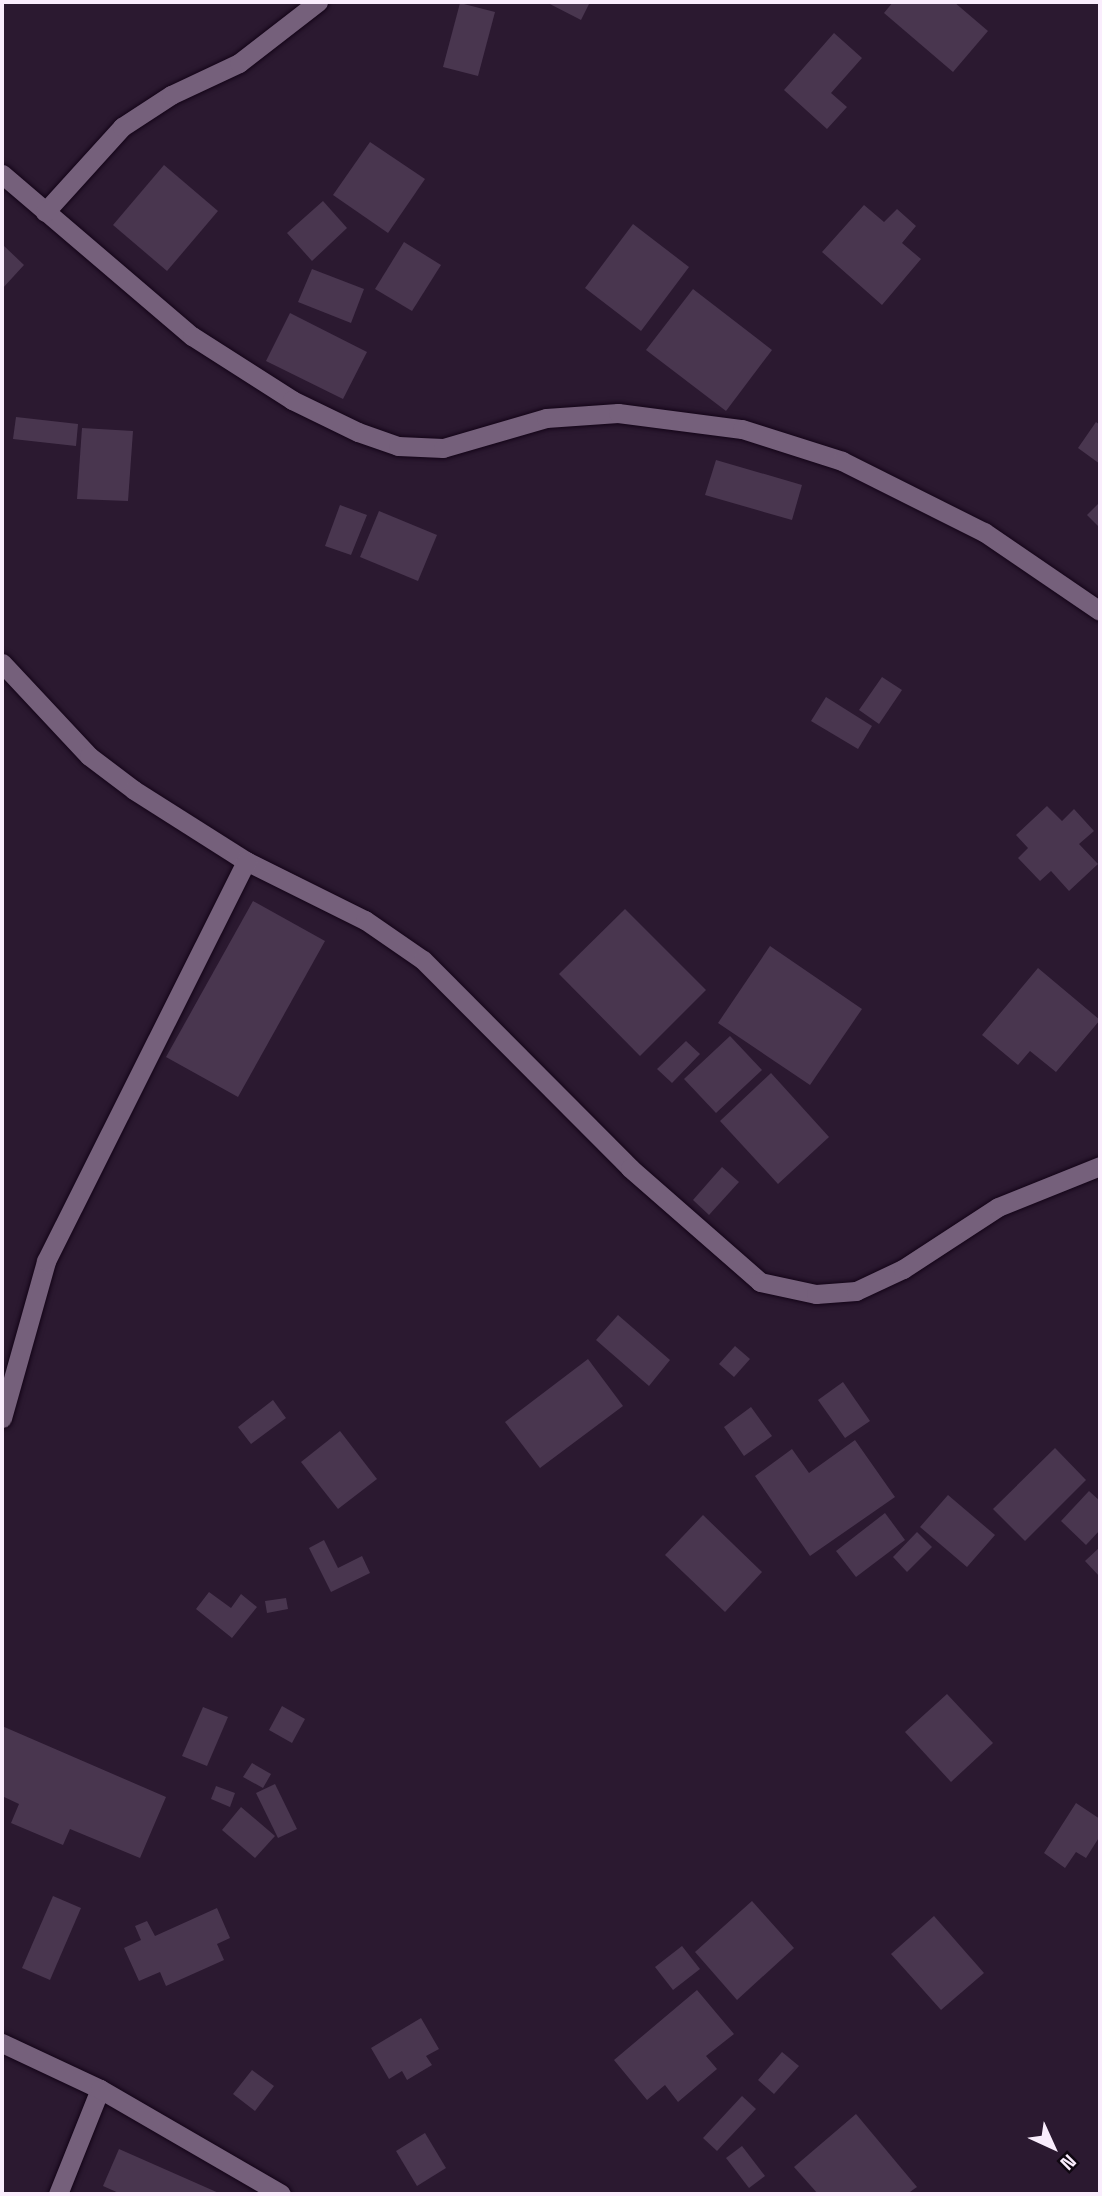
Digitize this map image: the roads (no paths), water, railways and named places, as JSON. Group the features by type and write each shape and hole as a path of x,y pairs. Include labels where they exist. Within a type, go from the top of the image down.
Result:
{"street":[{"path":"45,212 122,127 171,95 239,63 318,2"},
{"path":"2,174 192,336 292,400 358,432 398,446 443,448 545,418 618,413 742,429 842,461 984,531 1100,611"},
{"path":"2,663 89,756 246,862 365,920 423,960 630,1168 760,1282 816,1294 856,1291 903,1269 999,1208 1100,1166"},
{"path":"2,1418 46,1261 246,862"},
{"path":"2,2043 100,2089 281,2194"},
{"path":"58,2194 100,2089"}]}
